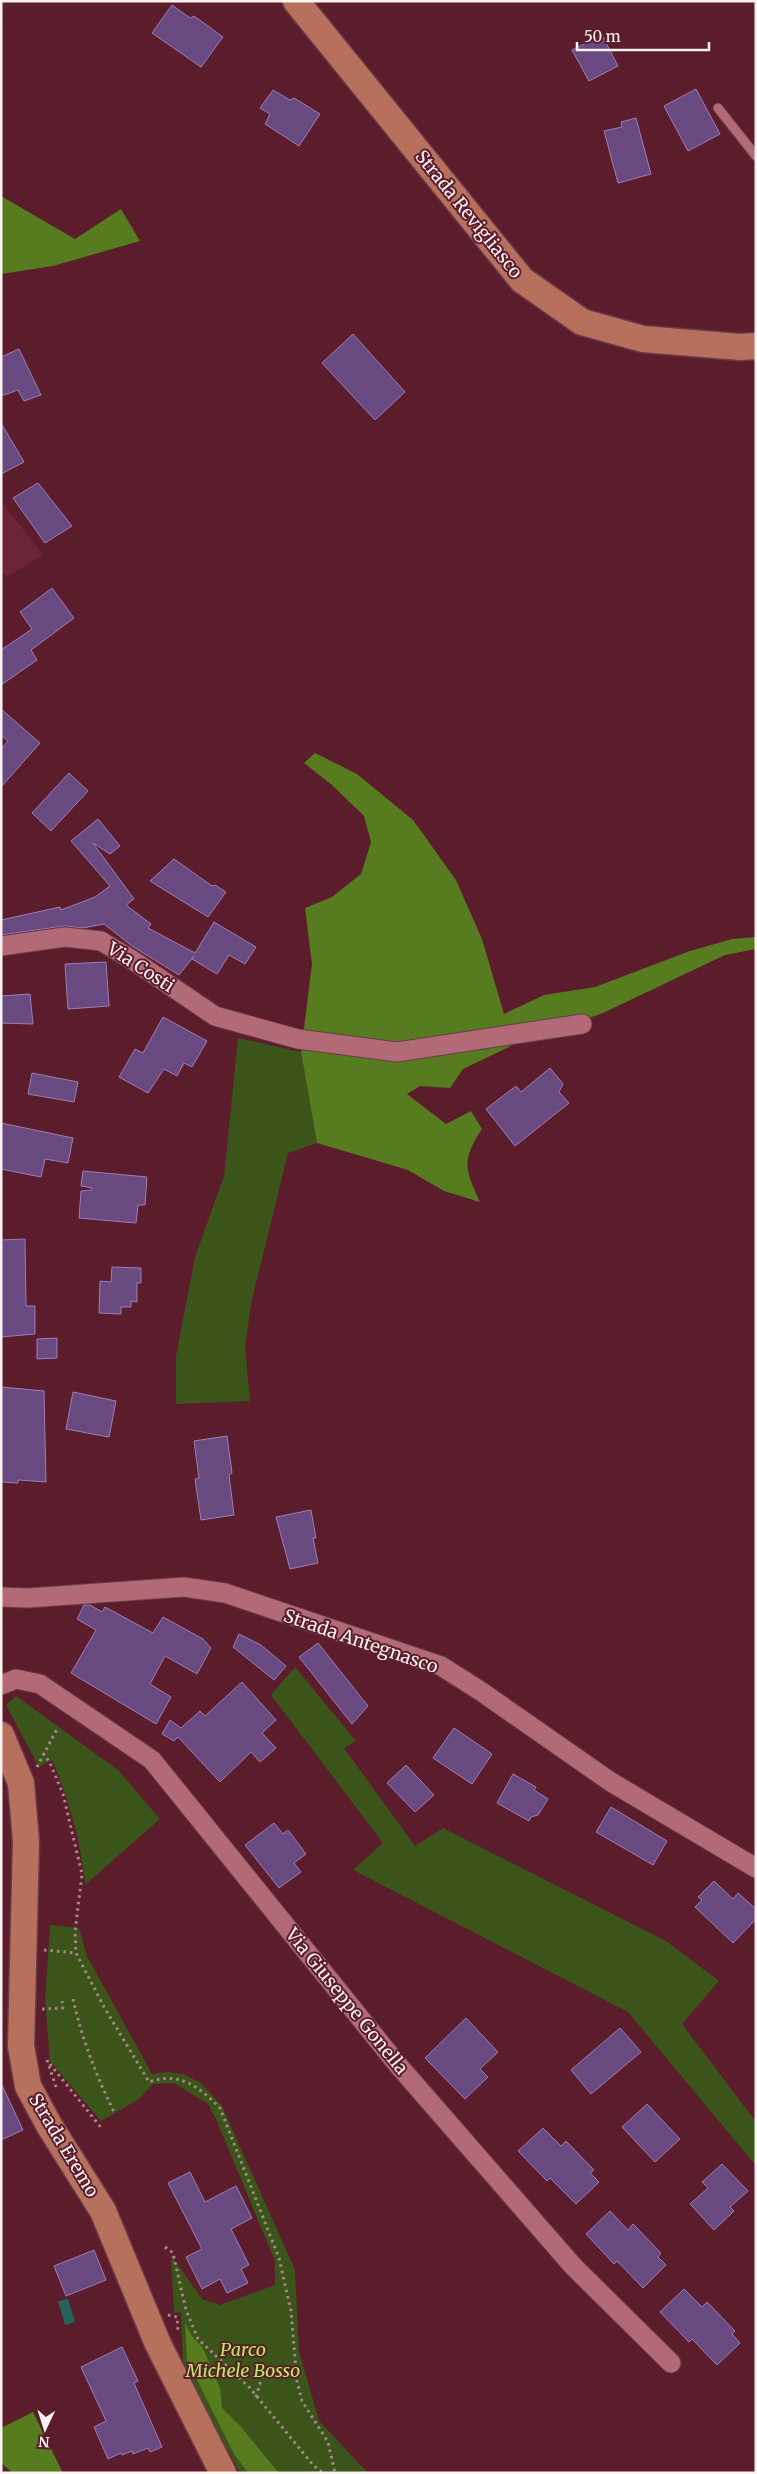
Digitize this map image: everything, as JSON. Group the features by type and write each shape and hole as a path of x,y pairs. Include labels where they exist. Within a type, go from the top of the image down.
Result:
{"main road":[{"name":"Strada Revigliasco","path":"296,1 522,280 582,322 643,340 740,347 756,346"},
{"name":"Strada Eremo","path":"1,1735 21,1783 26,1841 21,2046 28,2086 49,2125 103,2211 158,2344 223,2473"}],"street":[{"name":"Via Costi","path":"1,946 65,937 101,941 215,1016 298,1039 397,1052 582,1024"},
{"name":"Strada Antegnasco","path":"1,1597 28,1598 184,1587 225,1593 441,1666 479,1690 611,1782 756,1868"},
{"name":"Via Giuseppe Gonella","path":"1,1685 16,1678 40,1684 152,1760 398,2065 573,2266 671,2363"}],"lane":[{"path":"718,108 756,156"}],"path":[{"path":"36,1771 43,1753 58,1727"},
{"path":"43,1753 63,1794 82,1874 75,1932 76,1953 104,2007 149,2082 160,2078 183,2079 209,2097 220,2108 279,2258 291,2311 297,2381 302,2401 328,2442 335,2473"},
{"path":"44,1960 45,1941"},
{"path":"44,1950 76,1953"},
{"path":"42,1999 42,2017"},
{"path":"73,1999 82,2036 96,2074 114,2112"},
{"path":"41,2009 63,2008 62,2001"},
{"path":"46,2056 59,2095"},
{"path":"48,2062 103,2130"},
{"path":"165,2247 173,2253 186,2310 198,2339 250,2388 256,2398 313,2466 323,2473"},
{"path":"164,2313 170,2316"},
{"path":"256,2398 262,2377 268,2368"}],"shaded area":[{"path":"1,501 43,555 8,576 1,573"}],"green space":[{"path":"1,196 75,239 121,209 140,241 53,266 1,274"},
{"path":"315,753 357,774 413,820 456,880 482,939 504,1014 544,995 595,987 690,951 732,939 756,937 756,949 725,955 603,1013 515,1044 463,1069 450,1088 420,1086 407,1094 446,1124 471,1111 482,1129 468,1157 471,1181 480,1202 444,1191 408,1170 317,1143 301,1052 312,964 305,908 332,897 361,874 371,842 364,816 332,785 304,763"},
{"path":"238,1038 301,1052 317,1143 288,1153 251,1304 245,1346 250,1401 176,1404 176,1356 195,1257 224,1176"},
{"path":"295,1667 356,1741 344,1748 415,1846 443,1828 666,1941 719,1981 682,2024 756,2122 756,2166 628,2012 353,1870 383,1843 271,1695"},
{"path":"16,1696 118,1770 160,1819 85,1885 77,1837 64,1790 52,1760 39,1767 6,1705"},
{"name":"Parco Michele Bosso","path":"50,1925 79,1928 87,1956 152,2074 168,2072 183,2074 201,2083 222,2106 295,2270 299,2351 319,2421 368,2473 240,2473 183,2366 181,2312 174,2313 171,2255 202,2299 220,2305 275,2285 275,2261 208,2104 174,2083 153,2084 139,2099 101,2121 50,2061 45,2001"},
{"path":"185,2323 192,2336 203,2348 220,2388 222,2408 241,2427 279,2473 248,2473 234,2454 187,2360"},
{"path":"33,2412 63,2473 13,2473 1,2463 1,2428"}],"water":[{"path":"68,2299 75,2322 65,2325 58,2301"}],"building":[{"path":"172,5 190,18 194,16 223,37 201,67 152,33"},
{"path":"602,35 618,66 589,81 572,50"},
{"path":"696,89 720,134 688,151 664,106"},
{"path":"273,90 290,100 294,98 320,114 299,146 265,124 270,114 260,108"},
{"path":"636,118 651,174 618,183 604,131 622,127 621,122"},
{"path":"353,334 405,392 375,420 322,363"},
{"path":"19,349 41,395 24,401 18,390 1,396 1,357"},
{"path":"1,423 24,462 1,474"},
{"path":"38,483 72,526 45,543 13,498"},
{"path":"52,588 74,618 31,650 37,660 1,685 1,650 32,629 20,612"},
{"path":"1,709 40,743 1,787 1,749 8,741 1,735"},
{"path":"69,773 88,791 51,831 32,813"},
{"path":"98,819 120,846 110,854 93,843 134,899 126,905 151,924 148,928 195,953 214,922 256,947 245,964 229,955 217,974 192,959 194,956 179,975 132,946 104,924 83,928 64,926 1,935 1,920 60,907 61,910 95,897 110,886 71,841"},
{"path":"174,859 212,886 215,885 226,892 208,917 150,881"},
{"path":"106,962 109,1006 68,1009 65,964"},
{"path":"30,994 33,1024 1,1023 1,996"},
{"path":"163,1017 207,1041 192,1067 184,1063 177,1076 164,1069 148,1093 119,1077 135,1049 143,1053"},
{"path":"550,1068 563,1084 559,1092 569,1103 515,1146 486,1109 516,1086 521,1092"},
{"path":"32,1073 78,1082 74,1102 28,1094"},
{"path":"1,1123 73,1138 68,1163 45,1159 41,1177 1,1169"},
{"path":"83,1171 147,1177 145,1205 138,1205 136,1223 79,1218 81,1191 92,1190 92,1188 81,1186"},
{"path":"25,1239 26,1306 35,1306 35,1334 1,1337 1,1240"},
{"path":"112,1267 141,1268 141,1283 137,1283 137,1302 131,1301 131,1307 121,1307 121,1314 99,1313 100,1281 111,1282"},
{"path":"57,1338 57,1358 37,1359 37,1339"},
{"path":"1,1387 44,1391 46,1482 18,1480 18,1483 1,1482"},
{"path":"73,1392 116,1401 109,1437 66,1429"},
{"path":"227,1436 232,1473 229,1475 234,1515 201,1520 195,1479 199,1478 194,1441"},
{"path":"311,1510 316,1538 313,1538 318,1563 290,1569 276,1517"},
{"path":"84,1605 90,1605 102,1612 105,1607 153,1633 163,1617 203,1639 211,1648 197,1674 165,1656 150,1684 171,1697 156,1724 71,1673 96,1630 77,1619"},
{"path":"239,1634 261,1645 286,1666 274,1680 233,1647"},
{"path":"318,1643 368,1706 352,1724 299,1657"},
{"path":"242,1682 276,1720 262,1733 276,1748 260,1762 251,1752 220,1782 178,1737 174,1741 162,1734 170,1720 181,1728 200,1711 205,1716"},
{"path":"454,1728 492,1754 472,1784 433,1758"},
{"path":"406,1765 434,1795 415,1812 387,1783"},
{"path":"513,1774 536,1787 534,1790 548,1799 538,1815 531,1817 529,1821 497,1803"},
{"path":"611,1807 667,1841 653,1865 596,1832"},
{"path":"274,1823 283,1834 288,1830 306,1854 294,1863 301,1872 279,1888 245,1845"},
{"path":"714,1881 733,1899 738,1893 756,1909 756,1919 733,1943 695,1907 702,1900 698,1897"},
{"path":"466,2018 498,2052 480,2069 488,2077 465,2099 425,2058"},
{"path":"620,2028 641,2052 591,2094 571,2070"},
{"path":"1,2083 23,2130 1,2140"},
{"path":"647,2104 680,2139 655,2162 622,2127"},
{"path":"543,2128 561,2146 566,2141 594,2170 590,2173 599,2182 576,2204 550,2178 547,2181 518,2151"},
{"path":"722,2164 748,2191 730,2207 734,2211 714,2230 690,2204 708,2188 702,2182"},
{"path":"190,2172 205,2202 236,2186 252,2218 231,2229 249,2265 241,2269 248,2283 227,2293 220,2279 202,2289 186,2257 202,2249 168,2183"},
{"path":"610,2211 628,2230 633,2224 661,2253 658,2257 666,2265 643,2288 617,2261 614,2264 586,2234"},
{"path":"94,2250 106,2280 66,2296 54,2266"},
{"path":"684,2289 702,2307 707,2302 735,2331 732,2334 740,2343 717,2365 692,2339 689,2342 660,2312"},
{"path":"122,2347 138,2381 134,2383 162,2447 150,2452 148,2448 133,2454 132,2451 122,2455 121,2453 108,2459 94,2427 106,2421 81,2367"}]}
